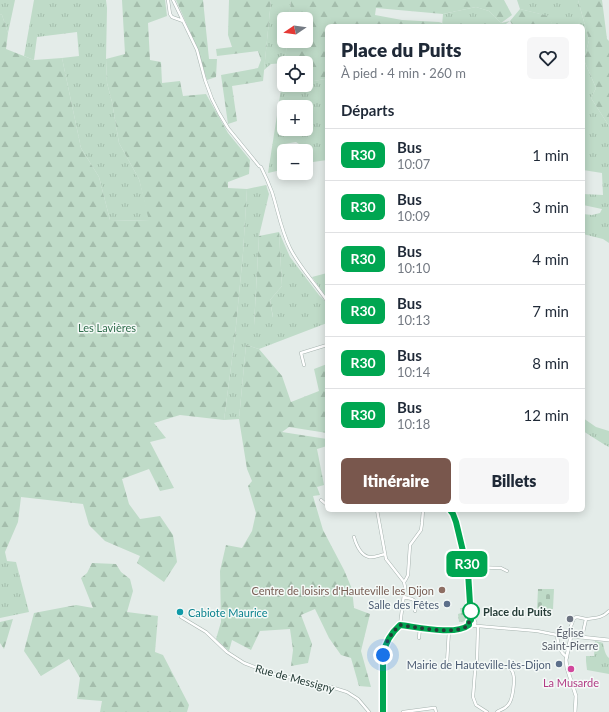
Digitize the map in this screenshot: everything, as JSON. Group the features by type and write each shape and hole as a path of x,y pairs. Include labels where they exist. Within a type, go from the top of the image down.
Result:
{"street":[{"path":"168,0 170,14 172,17 184,22"},
{"path":"173,0 197,50 205,80 219,113 228,128 259,166 262,167 272,193 280,223 290,247 305,272 325,298"},
{"path":"304,365 301,353 325,346"},
{"path":"321,500 325,503"},
{"path":"377,512 387,560 404,582 405,587 400,625 389,637 384,649 383,712"},
{"path":"404,582 408,575 411,543 421,530 423,512"},
{"path":"400,625 436,630 449,630 462,629 469,625 471,620 468,567 456,522 452,512"},
{"path":"354,537 360,551 364,555 370,557 385,554"},
{"path":"468,567 501,568 507,571"},
{"path":"404,597 415,601 415,611"},
{"path":"566,636 574,618 577,617 586,619 602,617 609,611"},
{"name":"Rue de Messigny","path":"181,617 206,632 227,652 244,663 267,672 347,692 358,699 369,712"},
{"path":"582,637 586,619"},
{"path":"471,620 475,622 476,626 474,700 478,706 487,712"},
{"path":"469,625 537,631 558,635 609,640"},
{"path":"419,638 420,627"},
{"path":"447,663 449,630"},
{"path":"558,635 559,648 567,657"},
{"path":"571,636 567,657 567,668 576,696 575,712"},
{"path":"476,666 507,667 513,672 514,685 510,702 506,707 497,712"},
{"path":"403,712 433,708 435,708 436,712"}],"green space":[{"path":"0,0 15,0 8,33 2,15 0,14"},
{"path":"34,0 106,0 107,83 119,143 139,179 150,221 110,220 99,177 81,148 62,58 79,56 77,32 37,37 34,60 24,56"},
{"name":"Les Lavières","path":"122,0 165,0 167,16 148,23 150,60 161,62 162,83 180,81 183,96 206,94 228,133 250,160 249,174 228,182 228,188 247,189 243,253 235,336 224,420 180,415 154,423 166,438 150,442 174,488 160,491 149,469 122,479 129,504 140,519 160,516 173,535 177,562 164,582 137,563 140,556 105,541 89,525 83,504 21,497 18,522 5,552 0,552 0,14 2,15 8,33 6,49 34,60 62,58 81,148 99,177 110,220 149,221 139,179 119,143 107,83 106,59 125,54"},
{"path":"176,0 203,0 209,59 217,59 216,77 207,80 198,50"},
{"path":"229,0 271,0 263,81 232,86 237,121 228,124 221,75 258,68 261,60 258,51 217,56 216,49 232,47 228,35"},
{"path":"271,0 291,0 290,12 277,12 277,48 286,48 286,56 277,56 277,64 271,64 264,70"},
{"path":"291,0 504,0 512,15 501,23 489,11 476,7 443,14 376,8 375,15 402,20 439,22 442,24 325,24 325,79 313,81 313,56 286,56 286,48 313,48 313,12 290,12"},
{"path":"517,0 578,0 585,24 552,24 548,16 520,9"},
{"path":"578,0 602,0 607,39 609,41 609,126 591,98 596,88 585,62 589,40"},
{"path":"476,7 489,11 501,23 510,21 506,24 442,24 443,14"},
{"path":"520,9 549,16 552,24 512,24 510,21"},
{"path":"585,25 589,40 585,56"},
{"path":"585,62 596,88 591,98 609,126 609,243 603,239 585,234 585,214 592,215 600,213 602,209 585,205 585,194 603,195 602,173 585,170"},
{"path":"325,79 325,160 313,162 313,144 299,144 296,142 277,144 277,171 268,173 277,115 277,136 313,136 313,100 279,100 281,92 313,92 313,81"},
{"path":"266,185 269,194 259,236 254,325 273,317 270,300 282,286 279,232 290,257 325,301 325,324 259,349 246,345 239,419 224,420 235,336 243,253 247,189"},
{"path":"279,232 282,286 270,300 273,318 254,326 259,236"},
{"path":"325,274 325,295 312,277"},
{"path":"246,345 259,349 282,376 291,402 319,391 314,369 325,365 325,433 289,427 282,432 325,439 325,447 317,449 324,485 317,487 320,495 313,496 323,530 344,570 352,589 354,608 370,614 361,651 371,687 359,686 351,658 341,655 329,638 315,609 301,615 312,644 308,663 291,666 293,650 290,629 260,631 251,650 232,640 229,651 216,639 221,622 220,571 226,545 242,548 252,531 256,513 248,486 252,481 247,469 239,419"},
{"path":"585,419 596,427 609,431 609,447 585,432"},
{"path":"0,552 5,552 7,561 16,562 29,612 0,618"},
{"path":"92,563 116,564 121,572 130,579 133,591 127,612 158,616 155,652 163,655 189,705 187,712 100,712 102,701 77,699 80,678 69,659 41,676 24,651 34,613 76,605 93,608 81,578 87,573"},
{"path":"538,589 554,589 553,609 537,609"},
{"path":"460,608 467,608 468,612 466,621 459,622 458,614 461,613"},
{"path":"13,619 4,649 0,643 0,622"},
{"path":"595,641 603,643 609,658 609,674 587,670 586,656 594,656"}],"bus line":[{"name":"R30","path":"383,712 383,655 389,637 396,629 400,625 436,630 453,630 468,626 471,620 469,577 461,539 452,512"}],"place":[{"name":"Centre de loisirs d'Hauteville les Dijon","path":"442,590"},
{"name":"Salle des Fêtes","path":"447,604"},
{"name":"Place du Puits","path":"471,611"},
{"name":"Cabiote Maurice","path":"180,612"},
{"name":"Église Saint-Pierre","path":"570,619"},
{"name":"Mairie de Hauteville-lès-Dijon","path":"559,664"},
{"name":"La Musarde","path":"571,669"}],"route":[{"path":"383,655 389,637 400,625 436,630 462,629 469,625 471,620 471,609 471,611"}]}
